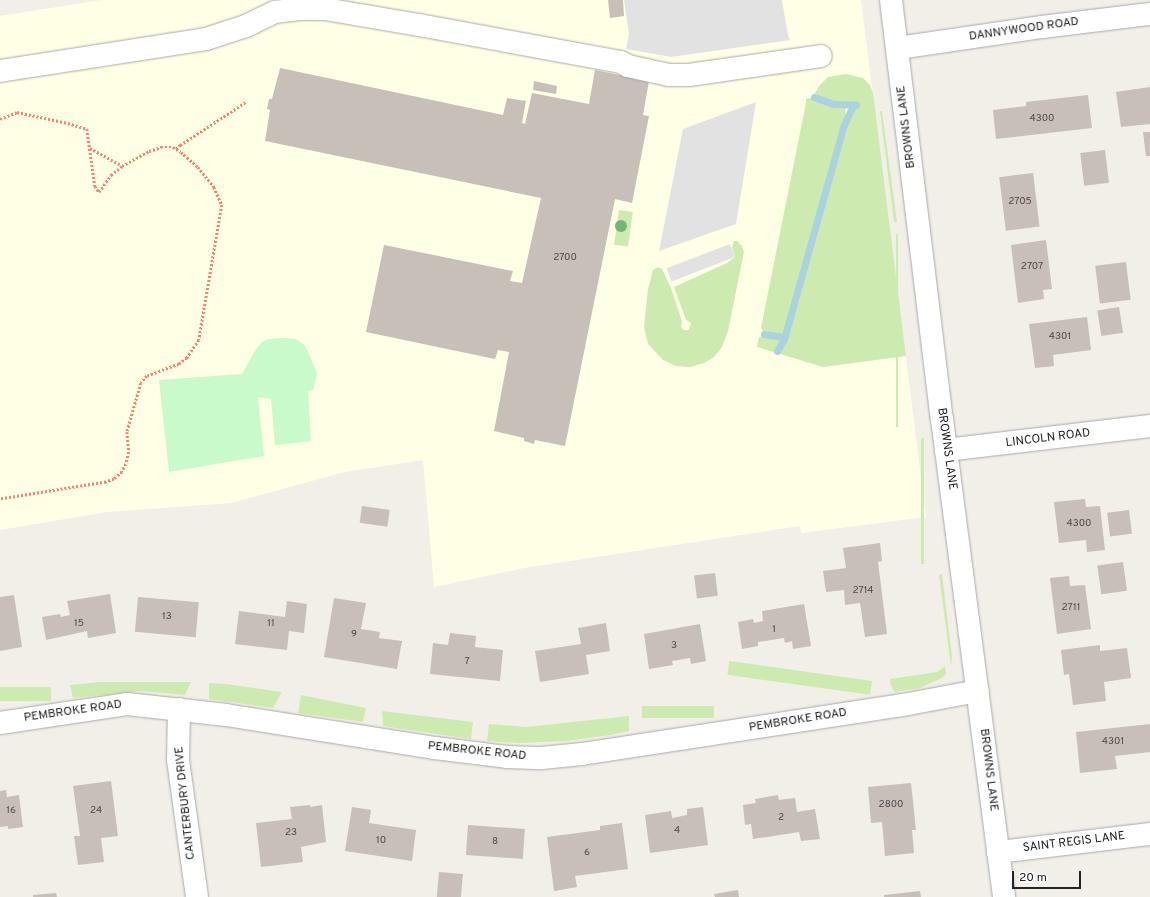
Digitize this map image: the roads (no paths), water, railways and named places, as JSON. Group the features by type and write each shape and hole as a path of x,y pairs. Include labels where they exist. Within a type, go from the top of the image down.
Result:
{"street":[{"name":"BROWNS LANE","path":"891,0 946,450 1004,897"},
{"path":"0,70 206,39 246,26 275,12 299,9 325,10 419,25 621,62 628,66 669,75 689,74 821,56"},
{"name":"DANNYWOOD ROAD","path":"898,48 1042,27 1150,14"},
{"path":"0,82 201,50 226,44 286,20 295,19 312,20 438,39 620,70 628,66"},
{"name":"LINCOLN ROAD","path":"946,450 1150,426"},
{"name":"PEMBROKE ROAD","path":"0,723 127,704 226,715 435,748 507,757 542,758 582,754 903,706 978,691"},
{"name":"CANTERBURY DRIVE","path":"179,709 178,760 197,897"},
{"name":"SAINT REGIS LANE","path":"998,852 1150,834"}],"waterway":[{"path":"814,97 833,104 856,105"},
{"path":"777,351 784,339 843,127 853,106"},
{"path":"764,334 782,337"}]}
